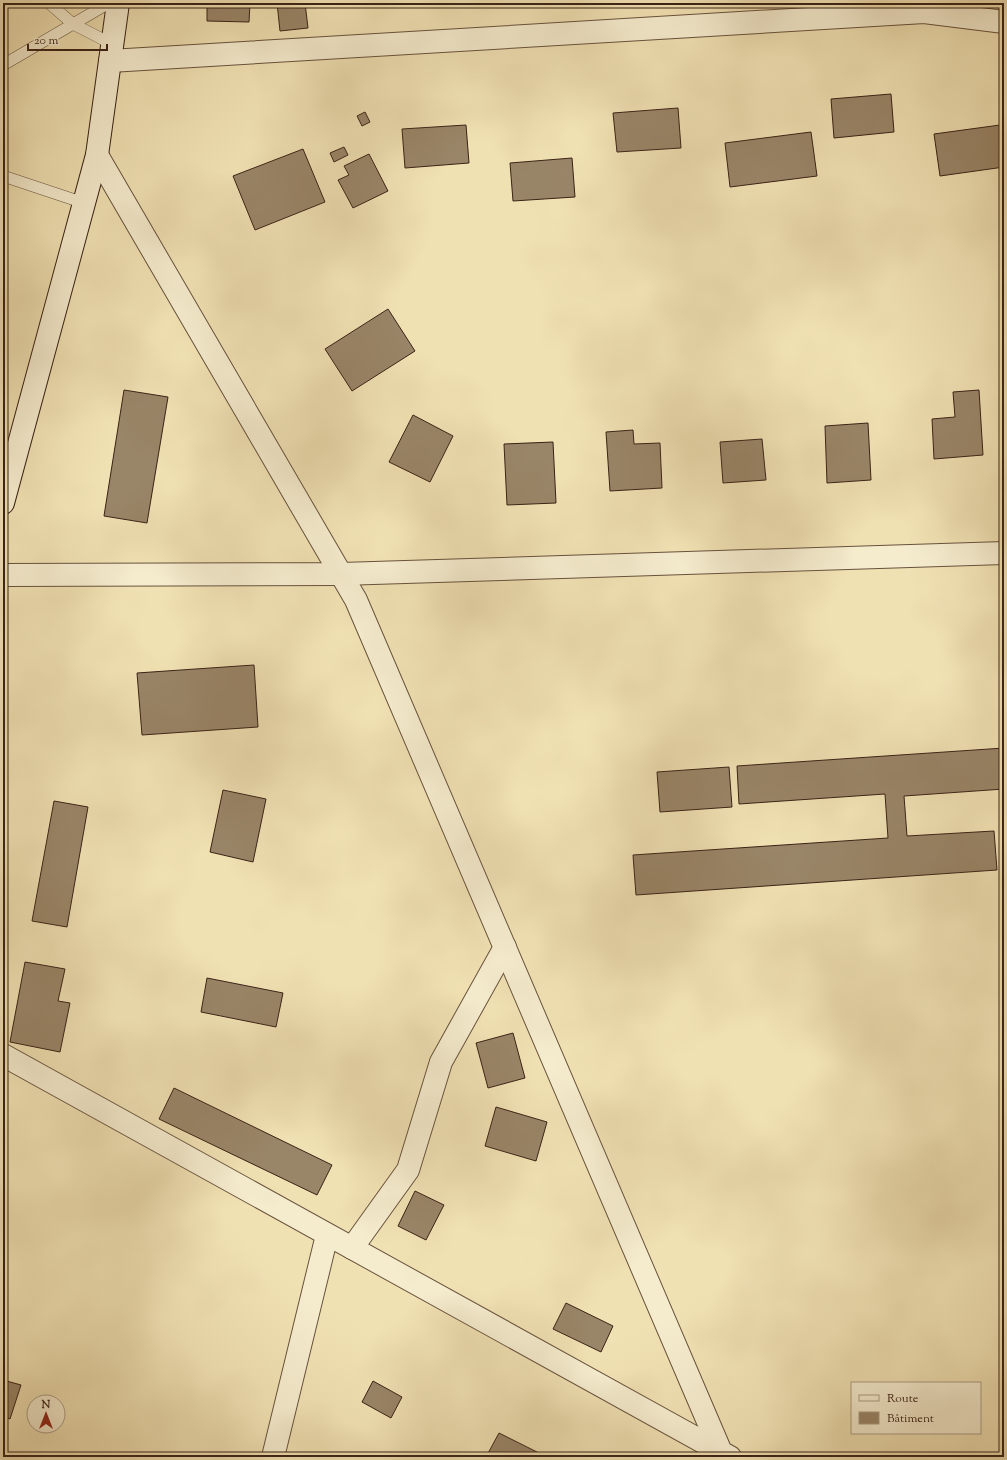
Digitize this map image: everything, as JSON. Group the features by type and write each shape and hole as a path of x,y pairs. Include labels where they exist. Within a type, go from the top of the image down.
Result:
{"street":[{"path":"3,503 97,155 118,3"},
{"path":"111,53 883,9 924,12 1004,22"},
{"path":"97,155 356,600 725,1455"},
{"path":"3,575 340,574 1004,553"},
{"path":"352,1248 408,1170 441,1062 505,947"},
{"path":"3,1056 725,1455"},
{"path":"273,1457 327,1235"}],"lane":[{"path":"49,3 73,24 111,53"},
{"path":"3,66 109,3"},
{"path":"3,176 84,203"}],"building":[{"path":"207,3 250,3 249,22 207,21"},
{"path":"277,3 305,3 308,28 280,31"},
{"path":"452,3 517,3 517,6 452,7"},
{"path":"891,94 894,132 834,138 831,99"},
{"path":"678,108 681,148 617,152 613,113"},
{"path":"365,112 370,122 362,126 357,116"},
{"path":"466,125 469,163 405,168 402,129"},
{"path":"1000,125 1004,167 940,176 934,134"},
{"path":"811,132 817,176 730,187 725,143"},
{"path":"344,147 348,155 334,162 330,153"},
{"path":"303,149 325,202 255,230 233,176"},
{"path":"369,154 388,191 353,208 338,180 349,175 344,166"},
{"path":"572,158 575,197 513,201 510,163"},
{"path":"388,309 415,351 352,391 325,349"},
{"path":"124,390 168,397 147,523 104,516"},
{"path":"979,390 983,455 934,459 932,419 955,417 953,392"},
{"path":"413,415 453,436 430,482 389,462"},
{"path":"868,423 871,480 827,483 825,426"},
{"path":"633,430 634,444 660,443 662,488 610,491 606,432"},
{"path":"762,439 766,480 723,483 720,442"},
{"path":"553,442 556,503 507,505 504,444"},
{"path":"254,665 258,727 142,735 137,673"},
{"path":"1004,748 1004,789 904,796 907,836 994,831 997,870 636,895 633,855 888,838 885,794 739,804 737,766"},
{"path":"729,767 732,807 660,812 657,772"},
{"path":"223,790 266,799 253,862 210,852"},
{"path":"54,801 88,807 67,927 32,921"},
{"path":"25,962 65,969 58,1001 70,1003 60,1052 10,1042"},
{"path":"207,978 283,993 276,1027 201,1012"},
{"path":"513,1033 525,1078 488,1088 476,1043"},
{"path":"174,1088 332,1165 317,1195 159,1119"},
{"path":"496,1107 547,1122 536,1161 485,1146"},
{"path":"415,1191 444,1205 426,1240 398,1226"},
{"path":"566,1303 613,1326 601,1352 553,1329"},
{"path":"3,1380 21,1385 10,1419 3,1416"},
{"path":"373,1381 402,1397 391,1418 362,1402"},
{"path":"499,1433 547,1457 486,1457"}]}
